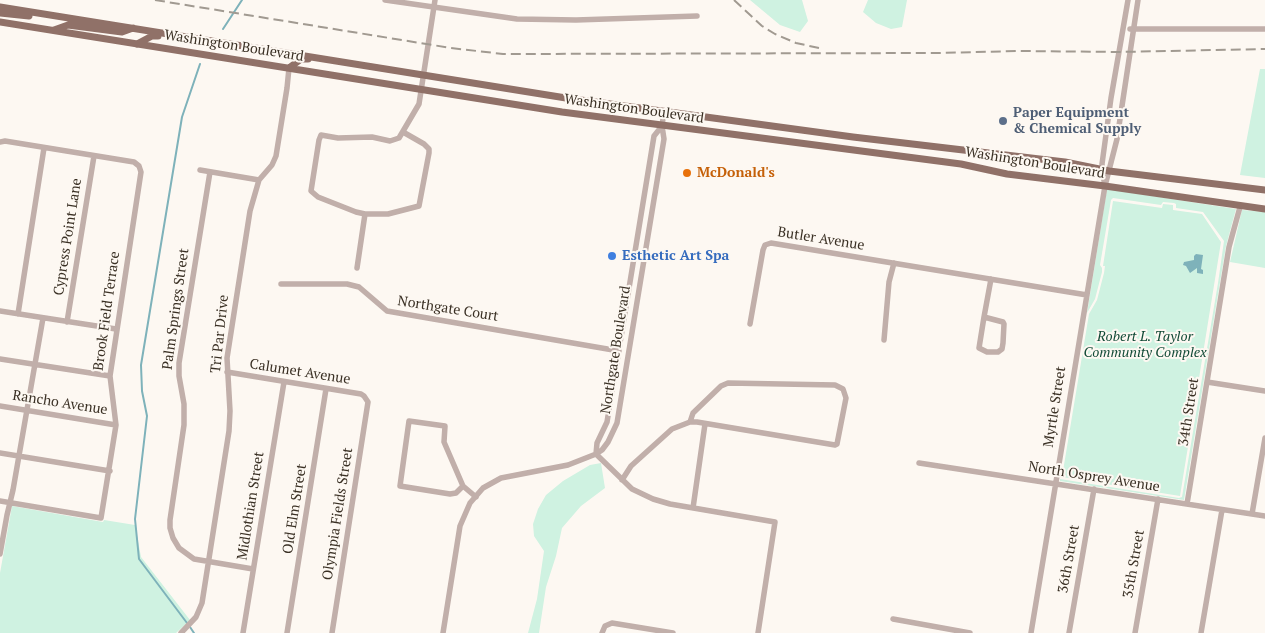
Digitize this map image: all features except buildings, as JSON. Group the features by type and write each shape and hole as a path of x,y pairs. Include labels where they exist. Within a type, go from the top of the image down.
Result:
{"main road":[{"name":"Washington Boulevard","path":"0,7 566,98 870,139 1065,162 1106,170 1265,190"},
{"path":"0,12 36,16 47,15"},
{"name":"Washington Boulevard","path":"0,22 662,126 961,164 990,172 1265,209"},
{"path":"54,30 68,25 122,32 133,28"},
{"path":"137,44 153,36 204,43 213,41"},
{"path":"289,68 305,59 360,67 370,66"}],"street":[{"path":"385,0 517,19 576,20 698,16"},
{"path":"403,132 429,149 419,206 388,214 365,214 318,197 311,191 321,135 338,138 372,137 393,141 399,138 403,132 419,104 435,0"},
{"name":"Myrtle Street","path":"1106,170 1102,164 1128,0"},
{"name":"Myrtle Street","path":"1031,633 1105,186 1106,170 1117,139 1138,0"},
{"path":"1124,29 1265,29"},
{"name":"Tri Par Drive","path":"182,632 194,620 202,603 230,431 227,372 229,344 250,211 259,180 272,165 276,156 289,68"},
{"name":"Northgate Boulevard","path":"443,633 460,526 466,509 486,486 501,478 568,465 596,454 608,442 617,423 664,139 662,126 664,111"},
{"name":"Northgate Boulevard","path":"596,454 597,443 607,422 654,136 662,126"},
{"path":"0,142 5,141 94,156"},
{"path":"18,314 44,148"},
{"name":"Brook Field Terrace","path":"10,503 101,518 116,425 110,376 141,172 139,166 134,162 94,156"},
{"name":"Cypress Point Lane","path":"67,322 94,156"},
{"path":"200,170 259,180"},
{"name":"Palm Springs Street","path":"210,172 179,363 179,376 184,404 184,425 170,520 171,534 179,548 194,559 253,569"},
{"name":"34th Street","path":"1186,504 1229,247 1240,207"},
{"path":"357,268 365,214"},
{"name":"Butler Avenue","path":"750,324 763,250 768,244 1087,295"},
{"path":"884,340 889,282 894,263"},
{"path":"984,317 1003,322 1004,324 1002,349 998,352 987,352 979,348 984,317 991,279"},
{"name":"Northgate Court","path":"280,284 347,284 359,287 387,311 619,351"},
{"path":"0,311 116,330"},
{"path":"0,551 43,318"},
{"path":"0,359 110,376"},
{"name":"Calumet Avenue","path":"227,372 361,394 367,398"},
{"name":"Midlothian Street","path":"243,633 284,382"},
{"path":"1207,382 1265,391"},
{"path":"622,480 631,466 672,429 690,422 835,446 837,444 846,398 843,388 835,384 728,383 721,386 693,413 690,422"},
{"name":"Old Elm Street","path":"288,633 326,389"},
{"name":"Olympia Fields Street","path":"332,633 368,406 367,398"},
{"name":"Rancho Avenue","path":"0,406 116,425"},
{"path":"463,486 452,494 400,486 409,421 445,426 444,442 463,486 476,497"},
{"path":"693,508 704,424"},
{"path":"1252,514 1265,438"},
{"path":"0,453 110,470"},
{"path":"596,454 632,489 653,499 670,504 775,522 758,633"},
{"name":"North Osprey Avenue","path":"919,463 1265,516"},
{"name":"36th Street","path":"1069,633 1094,489"},
{"name":"35th Street","path":"1135,633 1158,500"},
{"path":"0,501 10,503"},
{"path":"1201,633 1222,510"},
{"path":"893,620 970,633"},
{"path":"602,633 605,626 612,623 672,633"}],"green space":[{"path":"750,0 802,0 808,21 800,32 780,25"},
{"path":"868,0 907,0 902,27 891,29 876,23 863,12"},
{"path":"1260,69 1265,69 1265,178 1240,175"},
{"path":"1107,189 1236,209 1226,246 1184,500 1060,481 1060,479 1182,497 1218,283 1224,241 1203,212 1176,208 1174,203 1163,202 1161,205 1113,198 1111,200 1100,265 1102,272 1095,299 1087,313"},
{"name":"Robert L. Taylor Community Complex","path":"1113,201 1162,208 1163,204 1173,205 1173,210 1202,214 1221,242 1180,496 1062,477 1089,314 1097,300 1104,273 1105,266 1103,266"},
{"path":"1242,210 1265,212 1265,268 1230,262"},
{"path":"601,463 605,488 581,506 562,528 556,556 546,587 539,633 528,633 537,599 544,551 534,536 533,524 538,509 546,495 563,481 590,465"},
{"path":"12,506 103,522 104,520 135,525 141,557 190,620 176,633 0,633 0,573"}],"water":[{"path":"1196,254 1203,255 1201,269 1203,274 1197,273 1197,268 1190,273 1186,266 1183,265 1184,262 1194,260"}],"waterway":[{"path":"223,29 242,0"},
{"path":"187,623 139,559 135,519 147,416 142,391 141,365 182,117 200,64"},
{"path":"190,627 194,633"}],"railway":[{"path":"155,0 451,48 503,54 1119,52 1265,49"},
{"path":"734,0 762,26 775,34 796,43 819,48"}],"place":[{"name":"Paper Equipment & Chemical Supply","path":"1003,121"},
{"name":"McDonald's","path":"687,173"},
{"name":"Esthetic Art Spa","path":"612,256"}]}
